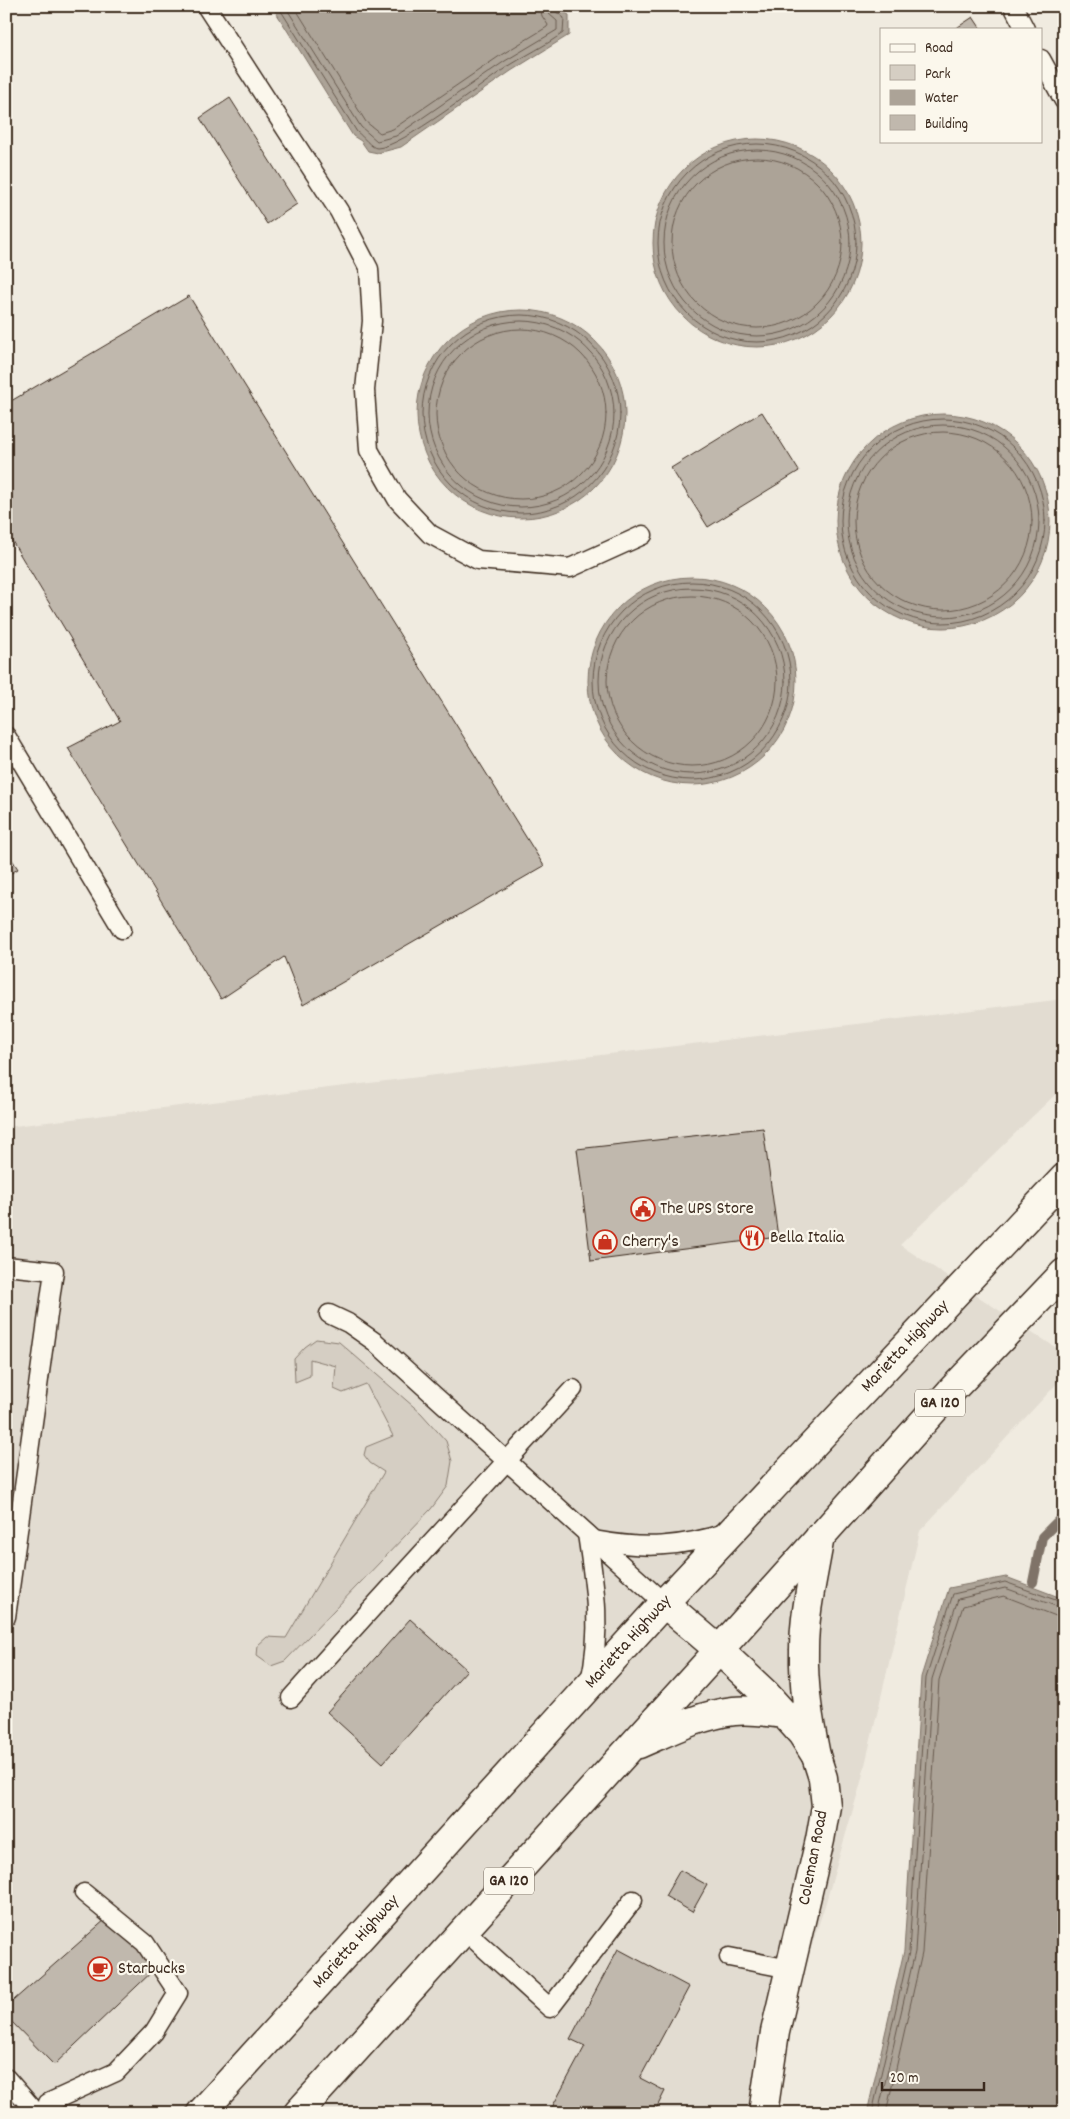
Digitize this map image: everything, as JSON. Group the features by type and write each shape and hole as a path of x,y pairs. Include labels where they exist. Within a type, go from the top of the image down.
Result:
{"main road":[{"name":"Marietta Highway","path":"201,2113 589,1685 1064,1178"},
{"name":"GA 120","path":"298,2113 719,1650 950,1392 1064,1273"},
{"path":"816,1756 809,1720 804,1649 820,1536"},
{"name":"Coleman Road","path":"664,1604 719,1650 766,1694 802,1734 816,1756 823,1778 826,1806 820,1840 775,2032 764,2113"},
{"path":"630,1747 687,1723 715,1715 734,1711 756,1710 784,1714"}],"lane":[{"path":"206,6 339,211 369,269 372,321 365,390 369,450 397,499 430,534 478,560 570,568 643,535"},
{"path":"1014,6 1025,28"},
{"path":"1042,61 1064,101"},
{"path":"6,736 122,929"},
{"path":"6,1266 54,1270 6,1617"},
{"path":"329,1314 348,1323 375,1342 664,1604"},
{"path":"291,1698 573,1389"},
{"path":"591,1537 627,1546 656,1547 682,1544 731,1532"},
{"path":"589,1685 596,1656 597,1628 597,1604 591,1537"},
{"path":"6,2078 41,2106 116,2072 154,2032 178,1993 146,1943 84,1893"},
{"path":"464,1930 550,2008 633,1900"},
{"path":"730,1957 790,1969"}],"shaded area":[{"path":"1064,999 1064,1086 900,1245 1064,1353 1064,1376 920,1531 861,1782 826,1902 763,2095 761,2113 6,2113 6,1127"}],"green space":[{"path":"316,1339 339,1342 421,1413 446,1441 452,1461 448,1486 431,1509 285,1661 271,1666 257,1656 258,1645 267,1637 286,1638 384,1472 370,1463 364,1455 366,1447 393,1436 366,1384 343,1393 334,1389 336,1366 310,1359 310,1376 295,1382 294,1359"}],"water":[{"path":"272,6 554,6 569,15 569,35 511,71 401,147 378,153 368,151 361,141 353,136"},
{"path":"747,139 767,139 787,143 806,151 831,169 844,185 853,203 861,233 857,273 853,283 844,301 831,317 815,330 787,343 767,347 747,347 727,343 708,335 691,324 676,309 665,292 657,273 653,253 653,233 657,213 665,194 676,177 691,162 708,151 727,143"},
{"path":"511,310 531,310 551,314 570,322 595,340 608,356 617,374 625,404 621,444 617,454 608,472 595,488 579,501 551,514 531,518 511,518 491,514 472,506 455,495 440,480 429,463 421,444 417,424 417,404 421,384 429,365 440,348 455,333 472,322 491,314"},
{"path":"932,414 954,414 974,418 994,426 1019,445 1038,470 1046,490 1050,521 1046,552 1038,572 1019,597 994,616 974,624 954,628 932,628 912,624 892,616 875,604 860,589 848,572 840,552 836,532 836,510 840,490 848,470 860,453 875,438 892,426 912,418"},
{"path":"682,577 702,577 722,581 741,589 766,607 779,623 788,641 796,671 792,711 788,721 779,739 766,755 750,768 722,781 702,785 682,785 662,781 643,773 618,755 605,739 592,711 588,691 588,671 592,651 600,632 618,607 634,594 662,581"},
{"path":"1006,1577 1064,1599 1064,2113 867,2113 904,1951 921,1677 949,1588"}],"building":[{"path":"973,17 980,28 956,28"},
{"path":"230,98 297,204 267,224 200,118"},
{"path":"189,296 544,866 303,1005 284,957 221,999 68,748 120,721 6,531 6,404"},
{"path":"762,412 799,471 708,527 671,468"},
{"path":"6,850 18,869 6,876"},
{"path":"763,1128 778,1237 591,1261 577,1149"},
{"path":"410,1619 467,1670 383,1763 327,1712"},
{"path":"680,1870 707,1885 692,1912 665,1896"},
{"path":"106,1919 157,1967 54,2065 6,2016 6,2007"},
{"path":"618,1949 689,1987 640,2078 665,2091 654,2113 549,2113 585,2046 570,2039"}],"waterway":[{"path":"1033,1582 1042,1537 1064,1515"}],"place":[{"name":"The UPS Store","path":"643,1209"},
{"name":"Bella Italia","path":"752,1238"},
{"name":"Cherry's","path":"605,1242"},
{"name":"Starbucks","path":"100,1969"}]}
